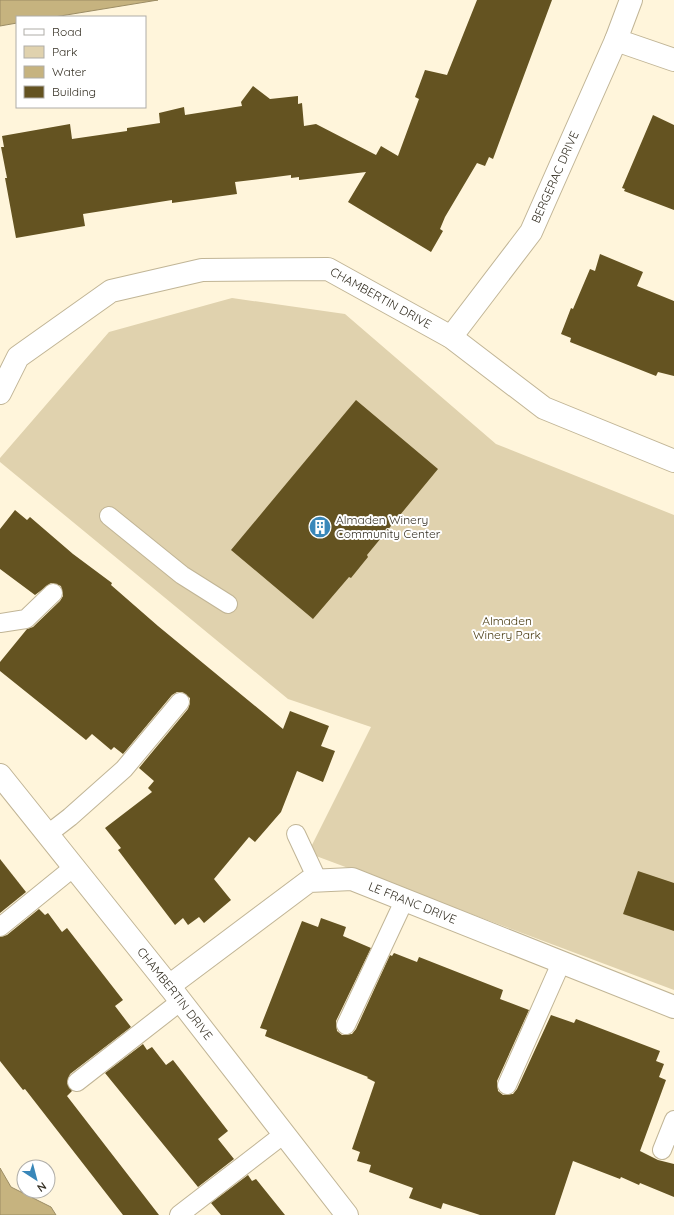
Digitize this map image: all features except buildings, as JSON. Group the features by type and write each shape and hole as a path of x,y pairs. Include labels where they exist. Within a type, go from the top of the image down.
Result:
{"street":[{"name":"BERGERAC DRIVE","path":"451,337 531,232 616,40 631,0"},
{"path":"616,40 674,60"},
{"name":"CHAMBERTIN DRIVE","path":"0,393 18,357 111,292 202,270 328,268 451,337 544,408 674,461"},
{"name":"CHAMBERTIN DRIVE","path":"0,775 175,994 347,1215"},
{"name":"LE FRANC DRIVE","path":"175,994 309,881 352,880 674,1007"}],"lane":[{"path":"109,516 182,575 228,604"},
{"path":"0,622 26,619 31,616 52,593"},
{"path":"48,834 124,770 180,702"},
{"path":"296,834 318,881"},
{"path":"0,927 74,867"},
{"path":"346,1025 404,901"},
{"path":"507,1085 561,963"},
{"path":"77,1082 175,994"},
{"path":"662,1150 674,1120"},
{"path":"179,1215 284,1134"}],"green space":[{"name":"Almaden Winery Park","path":"232,298 345,314 496,444 674,515 674,990 308,853 371,727 288,699 0,462 0,458 109,332"}],"water":[{"path":"0,0 158,0 60,16 16,16 16,23 0,26"},
{"path":"0,1168 11,1187 16,1190 16,1199 35,1199 51,1207 56,1215 0,1215"}],"place":[{"name":"Almaden Winery Community Center","path":"320,527"}]}
